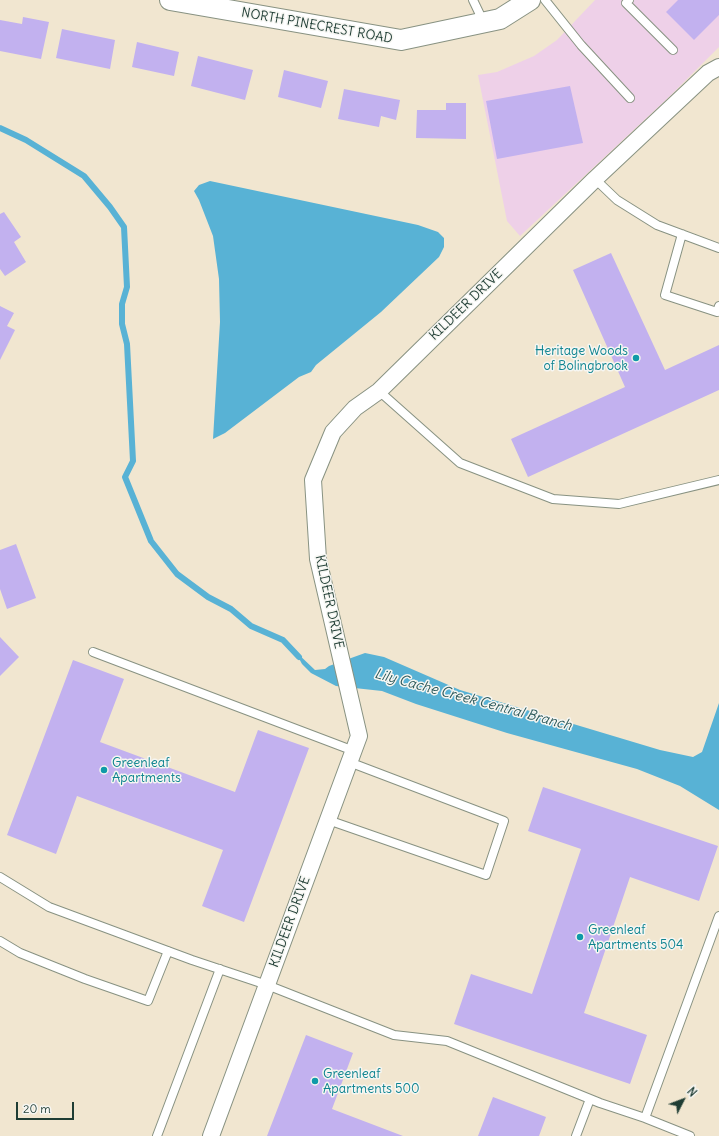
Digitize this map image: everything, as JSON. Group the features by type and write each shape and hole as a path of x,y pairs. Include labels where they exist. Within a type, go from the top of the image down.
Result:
{"street":[{"name":"NORTH PINECREST ROAD","path":"181,1 401,40 500,19 530,0"},
{"name":"KILDEER DRIVE","path":"211,1136 359,736 318,559 313,480 333,432 355,408 379,391 595,179 708,73 719,67"}],"lane":[{"path":"472,0 484,23"},
{"path":"544,0 630,98"},
{"path":"629,0 626,4 673,50"},
{"path":"595,179 617,200 657,225 719,248"},
{"path":"682,234 665,295 717,312 719,306"},
{"path":"379,391 460,463 552,499 619,504 719,480"},
{"path":"93,652 352,756 504,820 486,875 328,820"},
{"path":"0,877 49,907 220,970 267,985 394,1035 447,1041 590,1099 645,1118 690,1136"},
{"path":"645,1118 719,916"},
{"path":"0,941 27,956 85,980 148,1001 168,951"},
{"path":"157,1136 220,970"},
{"path":"576,1136 590,1099"}],"shaded area":[{"path":"595,0 719,0 719,47 670,96 520,236 507,221 478,75 497,72 534,56 557,40"}],"water":[{"path":"210,181 418,225 438,232 444,238 444,247 439,257 381,312 316,365 311,372 299,377 225,433 213,439 220,322 219,279 213,236 194,191 199,185"},
{"path":"295,651 315,670 325,669 329,666 365,653 384,657 460,690 660,750 693,757 702,752 719,703 719,810 680,786 637,769 507,733 416,704 382,691 336,686 311,673 302,664"}],"building":[{"path":"678,0 719,0 719,15 694,40 666,12"},
{"path":"23,17 49,22 41,59 0,51 0,20 22,24"},
{"path":"62,29 115,40 110,69 56,58"},
{"path":"137,42 179,52 174,76 132,67"},
{"path":"198,56 253,70 245,100 191,86"},
{"path":"284,70 328,81 321,108 278,97"},
{"path":"570,86 583,143 497,159 486,101"},
{"path":"344,89 400,100 396,120 381,116 379,127 338,119"},
{"path":"446,103 466,103 466,139 416,138 417,110 446,110"},
{"path":"4,212 21,237 14,242 26,262 5,276 0,269 0,214"},
{"name":"Heritage Woods of Bolingbrook","path":"611,253 665,370 719,345 719,390 528,477 511,439 625,387 573,270"},
{"path":"0,306 14,313 7,326 15,330 0,360"},
{"path":"16,544 36,598 7,609 0,589 0,550"},
{"path":"0,637 19,657 0,676"},
{"name":"Greenleaf Apartments","path":"73,660 124,679 100,742 235,792 258,730 309,748 244,922 202,906 223,850 77,796 56,854 7,835"},
{"name":"Greenleaf Apartments 504","path":"543,787 718,846 699,901 630,877 584,1013 647,1035 630,1084 454,1024 471,974 532,994 581,849 528,831"},
{"name":"Greenleaf Apartments 500","path":"306,1035 353,1053 332,1109 403,1136 267,1136"},
{"path":"493,1097 546,1117 539,1136 478,1136"}],"waterway":[{"name":"Lily Cache Creek Central Branch","path":"0,128 26,140 84,176 110,207 124,227 127,287 122,304 122,324 127,344 133,461 125,477 151,541 177,574 208,597 231,609 251,626 283,640 299,657"}],"place":[{"name":"Heritage Woods of Bolingbrook","path":"636,358"},
{"name":"Greenleaf Apartments","path":"104,770"},
{"name":"Greenleaf Apartments 504","path":"580,937"},
{"name":"Greenleaf Apartments 500","path":"315,1081"}]}
